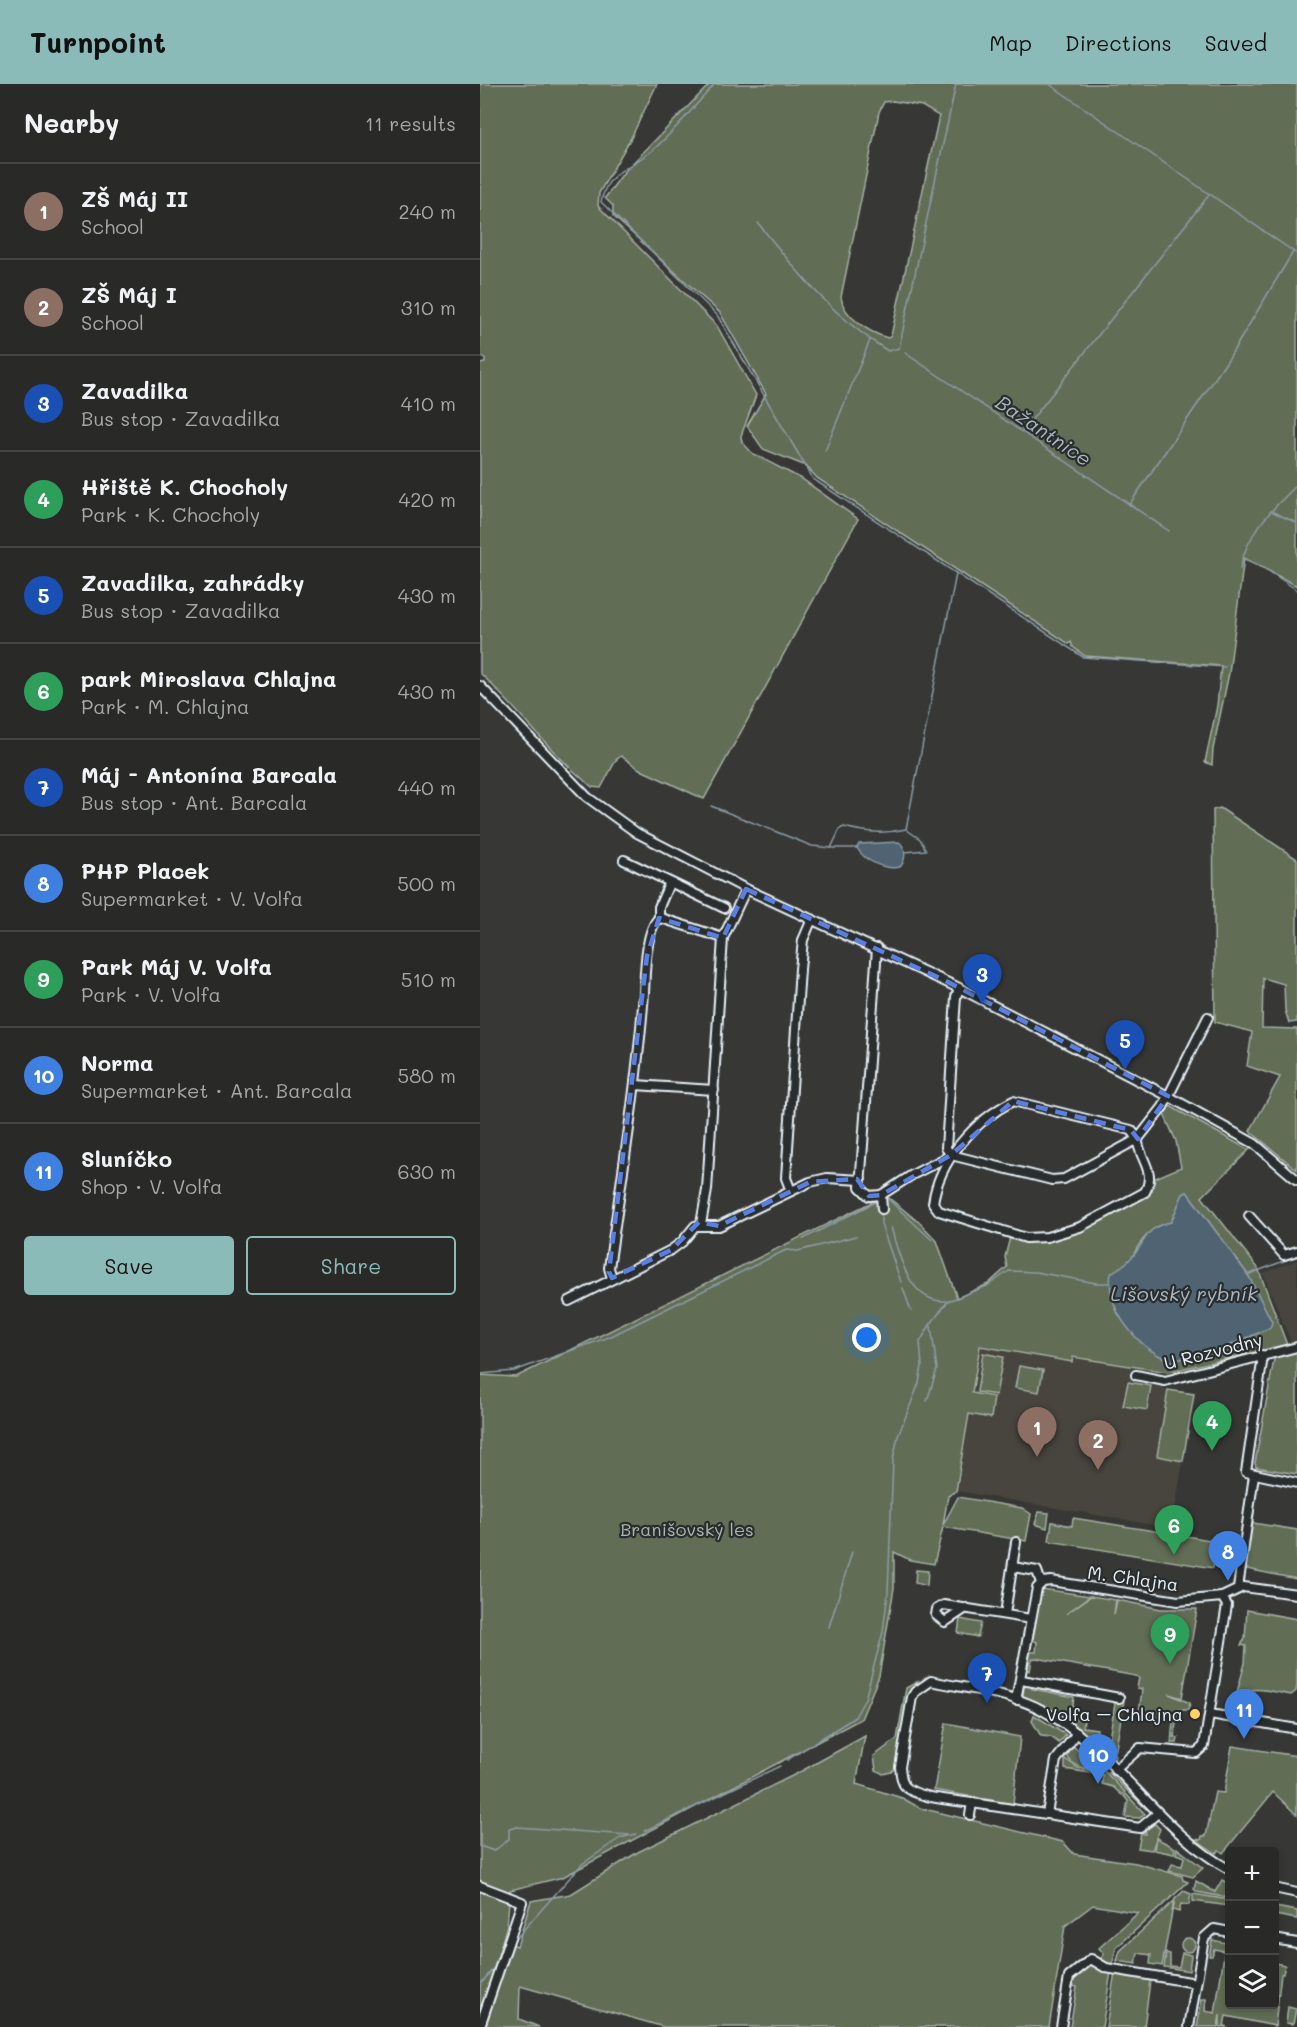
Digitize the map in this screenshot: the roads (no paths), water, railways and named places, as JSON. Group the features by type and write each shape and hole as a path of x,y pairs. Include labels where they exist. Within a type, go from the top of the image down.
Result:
{"street":[{"path":"480,686 556,769 596,805 637,833 746,889 959,987 1168,1096 1255,1144 1297,1179"},
{"path":"624,861 724,908"},
{"path":"612,1278 609,1268 634,1085 647,956 654,922 658,918 658,907 669,884"},
{"path":"569,1301 671,1250 701,1224 714,1090 723,938 746,889"},
{"path":"658,918 723,938"},
{"path":"791,1191 786,1178 800,969 803,940 812,919"},
{"path":"877,948 861,1180 863,1192 869,1196 881,1195 912,1174 951,1155 990,1116 1013,1101 1131,1130 1138,1139 1138,1146 1150,1169 1149,1184 1145,1192 1080,1227 1047,1237 1026,1238 939,1211 933,1203 935,1189 951,1155"},
{"path":"959,987 956,997 946,1148 951,1155 1059,1180 1138,1139 1168,1096 1208,1017"},
{"path":"634,1085 714,1090"},
{"path":"701,1224 719,1226 791,1191 827,1178 861,1180"},
{"path":"881,1195 882,1209"},
{"path":"1249,1216 1284,1255 1297,1251"},
{"name":"U Rozvodny","path":"1136,1375 1165,1381 1297,1347"},
{"path":"1260,1355 1262,1363 1246,1472 1297,1483"},
{"path":"1238,1588 1254,1475"},
{"path":"1005,1614 1016,1542"},
{"path":"1013,1567 1037,1571 1041,1583 1037,1588 1022,1680 1016,1700"},
{"name":"M. Chlajna","path":"1041,1583 1051,1581 1178,1601 1222,1597"},
{"path":"1115,1770 1140,1748 1196,1753 1204,1746 1227,1605 1222,1597 1238,1588 1256,1588 1297,1594"},
{"path":"966,1608 1031,1619"},
{"path":"1022,1680 1119,1698"},
{"path":"1158,1813 1140,1828 972,1803 912,1791 901,1778 900,1767 912,1697 915,1692 931,1681 1016,1700 1040,1709 1077,1733 1115,1770 1158,1813 1188,1843 1225,1867"},
{"path":"1210,1714 1297,1729"},
{"path":"1047,1814 1056,1760 1077,1733"},
{"path":"970,1815 972,1803"},
{"path":"480,1886 522,1902 480,2025"},
{"path":"1279,1889 1297,1893"},
{"path":"1189,2027 1204,1938 1214,1929 1225,1931"},
{"path":"1279,1941 1297,1943"},
{"path":"1060,2027 1069,1977 1101,1952"},
{"path":"1088,1960 1106,1968 1196,1983"}],"water":[{"path":"899,842 905,854 904,861 900,867 894,868 870,861 857,848 859,844"},
{"name":"Lišovský rybník","path":"1187,1192 1248,1275 1272,1322 1270,1328 1218,1350 1171,1361 1147,1347 1126,1326 1113,1301 1111,1273 1128,1261 1150,1232 1171,1222 1183,1194"}],"waterway":[{"path":"715,84 662,142 615,175 604,191 601,202 717,315 813,479 1083,657 1225,667"},
{"name":"Bažantnice","path":"758,223 817,293 834,309 888,351 899,348 956,84"},
{"path":"1049,84 1297,254"},
{"path":"1022,432 1209,195"},
{"path":"1129,505 1229,358 1293,252"},
{"path":"825,451 870,340"},
{"name":"Bažantnice","path":"905,353 1169,531"},
{"path":"1240,569 1243,556 1254,533 1297,485"},
{"path":"1271,511 1297,523"},
{"path":"1242,558 1263,567 1297,590"},
{"path":"711,806 812,846 831,848 840,829 844,827 875,832 906,829 956,574"},
{"path":"905,852 926,850 920,839 907,830"},
{"path":"831,848 857,848"},
{"path":"888,1199 932,1240"},
{"path":"803,1239 877,1201"},
{"path":"881,1212 881,1224 901,1282"},
{"path":"891,1227 902,1263 914,1286 933,1300 946,1301"},
{"path":"480,1374 514,1371 609,1337 786,1250 798,1251 856,1236"},
{"path":"1247,1275 1297,1256"},
{"path":"787,1760 855,1717 865,1699 883,1632 888,1592 893,1460 898,1436 919,1383 922,1366 920,1342 930,1325 948,1301 987,1286 1009,1271 1036,1272 1096,1283 1111,1283"},
{"path":"903,1288 911,1311"},
{"path":"927,1401 937,1369 931,1326"},
{"path":"829,1627 852,1552"},
{"path":"644,1831 780,1766"},
{"path":"480,1846 494,1851 509,1839 509,1829 517,1827 629,1835"},
{"path":"511,1944 582,1864 620,1838 636,1834"},
{"path":"480,1985 496,1965"}],"place":[{"name":"Zavadilka","path":"982,1004"},
{"name":"Zavadilka, zahrádky","path":"1125,1070"},
{"name":"Hřiště K. Chocholy","path":"1212,1451"},
{"name":"ZŠ Máj II","path":"1037,1457"},
{"name":"ZŠ Máj I","path":"1098,1470"},
{"name":"park Miroslava Chlajna","path":"1174,1555"},
{"name":"PHP Placek","path":"1228,1581"},
{"name":"Park Máj V. Volfa","path":"1170,1664"},
{"name":"Máj - Antonína Barcala","path":"987,1703"},
{"name":"Volfa – Chlajna","path":"1195,1714"},
{"name":"Sluníčko","path":"1244,1739"},
{"name":"Norma","path":"1098,1784"}],"park label":[{"name":"Branišovský les","path":"687,1529"}]}
